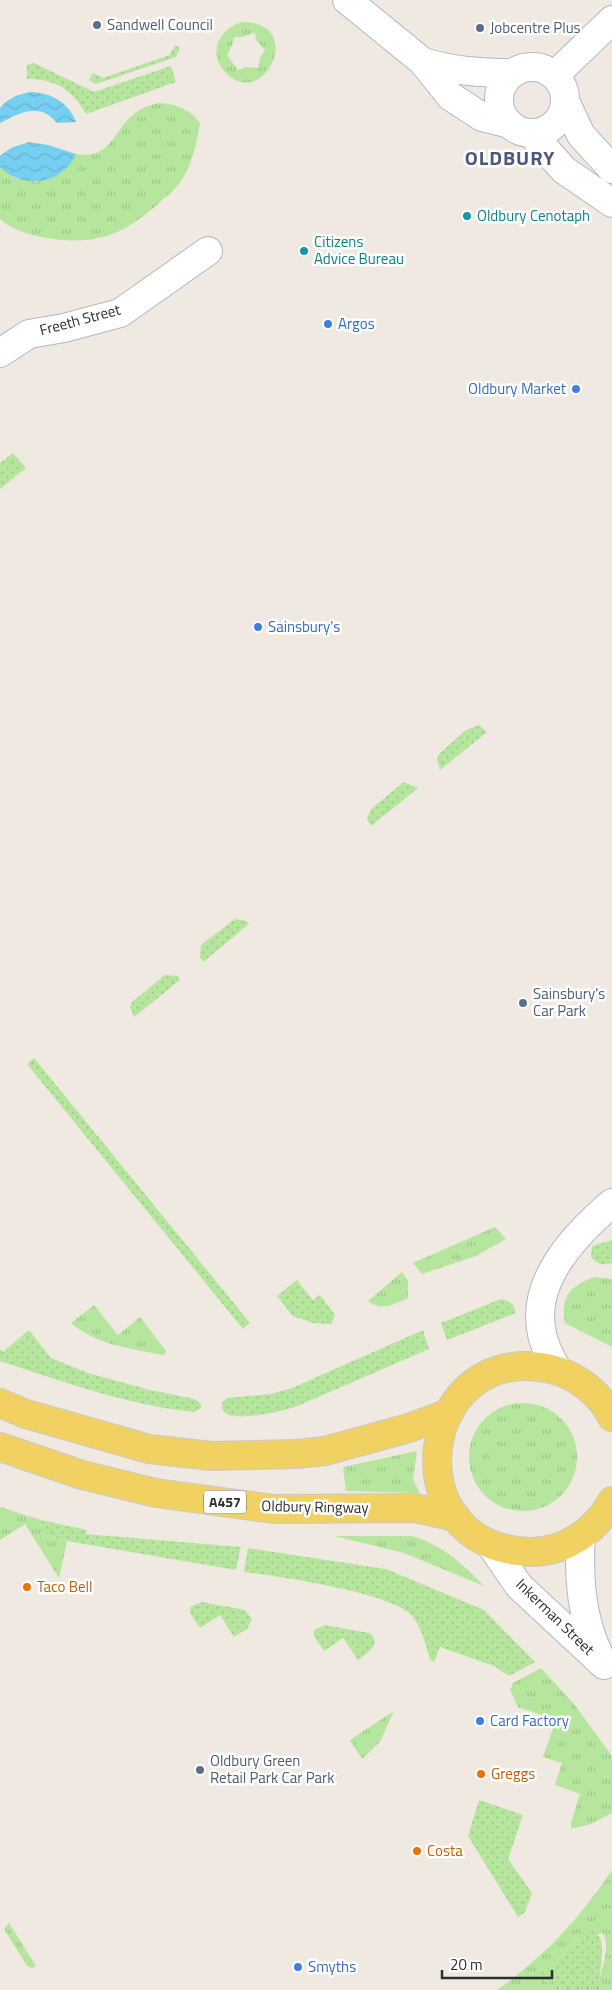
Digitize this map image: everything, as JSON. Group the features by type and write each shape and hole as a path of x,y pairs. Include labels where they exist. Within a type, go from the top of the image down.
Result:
{"main road":[{"name":"Oldbury Ringway","path":"608,1405 581,1382 558,1371 538,1366 512,1368 488,1375 462,1394 449,1413 439,1436 436,1460 444,1498 456,1517 472,1532 490,1544 513,1551 538,1552 556,1548 581,1536 603,1516 612,1501"},
{"path":"0,1403 26,1414 149,1449 212,1456 297,1454 325,1451 409,1428 449,1413"},
{"name":"Oldbury Ringway","path":"0,1447 82,1475 156,1494 274,1509 415,1508 456,1517"}],"street":[{"path":"347,0 423,62 450,96 482,117 520,129 546,130 555,124 564,109 565,101"},
{"path":"555,75 612,20"},
{"path":"423,62 449,70 472,73 512,73"},
{"path":"612,169 581,135 565,101 562,85 555,75 538,67 522,68 505,79 499,94 502,115 564,170 612,204"},
{"name":"Freeth Street","path":"0,353 29,334 64,328 120,313 208,251"},
{"path":"558,1371 547,1350 541,1331 542,1305 546,1284 561,1257 582,1231 612,1203"},
{"name":"Inkerman Street","path":"581,1536 580,1585 597,1650 608,1671"},
{"name":"Inkerman Street","path":"490,1544 519,1586 608,1671"}],"green space":[{"path":"242,22 262,26 273,36 276,49 272,62 264,74 253,81 239,82 225,72 217,57 218,42 222,35 234,25","holes":["255,33 256,40 265,50 260,58 258,68 246,67 238,70 227,55 234,37"]},
{"path":"175,45 180,48 176,57 96,84 89,80 93,73 103,78 170,55"},
{"path":"34,63 94,92 171,66 176,82 86,114 75,98 62,87 46,81 27,79 27,65"},
{"path":"159,103 177,106 192,114 200,123 194,151 181,182 148,213 123,229 98,238 84,240 53,239 25,233 0,219 0,167 15,178 37,182 73,159 76,154 88,155 97,153 105,148 134,114 146,107"},
{"path":"13,453 26,468 0,489 0,463"},
{"path":"479,725 487,732 440,770 437,759 439,754 466,730"},
{"path":"404,782 418,788 371,826 367,819 371,809"},
{"path":"235,919 246,921 249,924 203,962 200,957 201,945"},
{"path":"165,975 177,976 180,980 134,1017 130,1007 132,1002"},
{"path":"34,1058 250,1323 243,1329 27,1064"},
{"path":"495,1227 506,1239 476,1256 422,1274 413,1263"},
{"path":"612,1240 612,1263 600,1264 591,1257 592,1246"},
{"path":"402,1272 408,1281 408,1298 388,1306 378,1306 368,1301"},
{"path":"594,1277 612,1279 612,1347 565,1323 564,1306 569,1294 579,1284"},
{"path":"297,1280 313,1300 320,1295 335,1315 331,1324 313,1323 293,1316 277,1296"},
{"path":"501,1299 511,1303 516,1313 447,1340 441,1323"},
{"path":"94,1305 118,1335 140,1317 166,1351 164,1355 103,1341 71,1323"},
{"path":"29,1330 51,1358 88,1373 150,1390 195,1399 201,1404 201,1408 194,1412 144,1404 96,1392 0,1361 0,1349 3,1352"},
{"path":"423,1330 429,1349 295,1407 244,1416 234,1416 226,1413 222,1408 222,1403 227,1398 271,1394 292,1388"},
{"path":"523,1403 544,1407 561,1419 573,1436 577,1457 573,1478 561,1495 544,1507 523,1511 502,1507 485,1495 473,1478 469,1457 473,1436 485,1419 502,1407"},
{"path":"417,1451 413,1479 420,1493 346,1491 343,1467"},
{"path":"0,1507 41,1520 44,1534 67,1541 59,1578 25,1524 0,1540"},
{"path":"41,1520 87,1530 86,1534 241,1547 236,1570 67,1541 44,1534"},
{"path":"334,1536 412,1536 433,1544 451,1556 484,1586 404,1553"},
{"path":"248,1548 386,1569 484,1610 535,1662 509,1676 494,1666 440,1647 434,1662 430,1660 420,1628 408,1612 394,1604 353,1591 305,1581 244,1572"},
{"path":"202,1602 245,1610 252,1619 247,1629 234,1637 220,1615 200,1628 190,1613 190,1607"},
{"path":"325,1625 369,1633 375,1640 374,1644 370,1651 358,1660 343,1638 324,1651 314,1636 314,1630"},
{"path":"541,1668 574,1704 612,1756 612,1813 591,1824 571,1829 580,1794 555,1785 562,1763 543,1757 556,1720 518,1707 510,1690 513,1683"},
{"path":"394,1711 380,1742 362,1759 350,1740"},
{"path":"479,1800 523,1815 508,1859 532,1893 525,1912 518,1917 468,1836"},
{"path":"612,1870 612,1990 598,1990 606,1954 603,1933 577,1938 556,1962 539,1975 554,1990 497,1990 546,1950 588,1904"},
{"path":"9,1923 36,1966 32,1968 27,1966 4,1929"},
{"path":"585,1930 593,1931 599,1935 601,1942 602,1960 599,1990 554,1990 538,1975 556,1962"}],"water":[{"path":"31,92 45,94 64,104 76,122 57,123 44,113 30,111 15,115 0,123 0,108 3,105 14,97"},
{"path":"29,142 48,145 76,154 70,164 61,172 52,178 41,181 20,179 0,167 0,156 11,148"}],"place":[{"name":"Sandwell Council","path":"97,25"},
{"name":"Jobcentre Plus","path":"480,28"},
{"name":"Oldbury Cenotaph","path":"467,216"},
{"name":"Citizens Advice Bureau","path":"304,251"},
{"name":"Argos","path":"328,324"},
{"name":"Oldbury Market","path":"576,389"},
{"name":"Sainsbury's","path":"258,627"},
{"name":"Sainsbury's Car Park","path":"523,1003"},
{"name":"Taco Bell","path":"27,1587"},
{"name":"Card Factory","path":"480,1721"},
{"name":"Oldbury Green Retail Park Car Park","path":"200,1770"},
{"name":"Greggs","path":"481,1774"},
{"name":"Costa","path":"417,1851"},
{"name":"Smyths","path":"298,1967"}],"district":[{"name":"OLDBURY","path":"510,158"}]}
